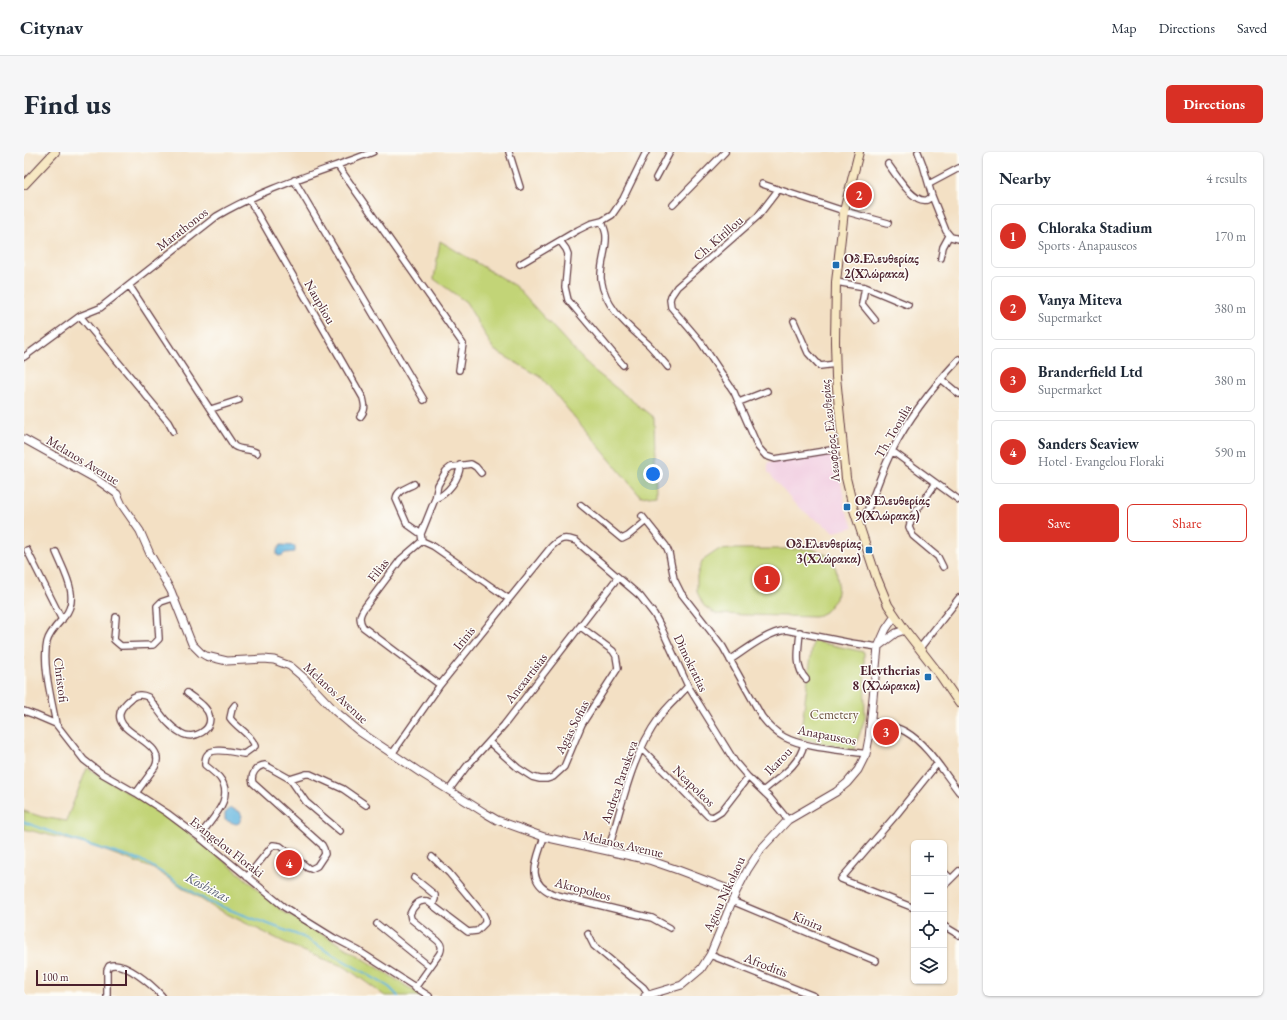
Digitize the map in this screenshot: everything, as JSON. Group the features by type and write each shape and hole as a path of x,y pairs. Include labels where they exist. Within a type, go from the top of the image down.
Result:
{"main road":[{"path":"24,185 55,152"},
{"name":"Λεωφόρος Ελευθερίας","path":"859,152 844,211 836,282 836,364 846,478 858,521 884,598 895,616 940,675 959,703"}],"street":[{"name":"Marathonos","path":"24,357 80,316 100,308 217,216 249,199 294,180 338,166 373,152"},
{"path":"509,152 520,187"},
{"path":"520,264 584,226 602,221 612,215 620,206 646,152"},
{"path":"656,178 670,152"},
{"path":"673,205 724,152"},
{"path":"918,152 932,196 949,236 959,239"},
{"path":"888,164 908,191 920,199 927,200 932,196"},
{"path":"338,166 463,344 459,370"},
{"path":"929,184 959,168"},
{"path":"294,180 424,400"},
{"path":"762,184 844,211 888,222"},
{"name":"Ch. Kirillou","path":"739,402 717,365 700,341 671,307 670,300 677,287 758,216 778,190"},
{"name":"Naupliou","path":"249,199 363,398 366,407 364,413 360,417"},
{"path":"602,221 606,236 602,259 601,278 606,299 616,314 630,330 653,349 668,367"},
{"path":"941,258 943,246 949,236"},
{"path":"560,241 568,254 565,287 568,300 623,365"},
{"path":"836,282 866,287 908,305"},
{"path":"129,285 234,446 257,453"},
{"path":"866,287 862,304 875,320"},
{"path":"80,316 168,422 173,431"},
{"path":"794,321 808,353 820,366 836,364"},
{"name":"Th. Tooulia","path":"858,521 868,511 892,451 903,432 927,397 959,359"},
{"path":"941,379 959,394"},
{"path":"768,391 739,402 758,447 766,456 775,459 843,448"},
{"path":"211,409 239,400"},
{"name":"Melanos Avenue","path":"24,439 96,479 117,494 122,505 140,532 173,598 192,644 201,653 206,656 228,661 264,659 274,660 290,666 360,732 392,754 497,820 544,837 649,860 736,892"},
{"path":"892,451 959,500"},
{"path":"435,499 443,495 446,491 459,473 460,465"},
{"path":"422,538 438,485 443,474 451,467 460,465 473,465 481,473"},
{"path":"936,483 912,517 909,527 913,536 938,556 942,567"},
{"path":"414,484 396,496 407,524 422,538 509,599"},
{"name":"Anapauseos","path":"581,505 622,539 628,536 644,518 666,546 669,553 674,579 681,593 714,634 765,721 776,731 785,737 804,744 866,754"},
{"name":"Filias","path":"422,538 401,559 389,574 365,607 360,618 362,627 440,685"},
{"name":"Dimokratias","path":"558,541 566,538 576,541 640,596 654,614 688,686 735,762 748,778 763,790 788,820"},
{"name":"Irinis","path":"392,754 440,685 558,541"},
{"path":"27,550 62,620"},
{"name":"Christofi","path":"56,552 71,590 72,604 68,613 48,641 46,660 56,724"},
{"name":"Anexartisias","path":"449,790 581,627 600,599 618,577"},
{"path":"116,617 114,640 117,643 121,646 153,645 159,640 160,636 157,606 161,602 173,598"},
{"path":"920,648 959,598"},
{"name":"Agiou Nikolaou","path":"647,996 687,982 701,969 710,955 736,892 756,855 788,820 836,792 847,783 858,770 866,754 871,721 878,647 886,629 895,616"},
{"name":"Agias Sofias","path":"489,742 518,768 536,778 547,779 552,777 564,767 582,724 618,668 616,656 613,651 581,627"},
{"path":"730,660 771,634 779,631 786,630 800,632 844,642 878,647 896,633 905,630"},
{"path":"800,632 798,660 801,673 806,679"},
{"name":"Andrea Paraskeva","path":"608,851 631,773 641,748 662,714 688,686"},
{"path":"136,794 155,767 157,763 157,756 152,748 121,723 121,711 126,703 134,696 139,694 144,695 148,697 166,721 175,729 182,734 193,736 206,729 209,724 210,716 207,710 187,693"},
{"path":"198,837 222,806 226,796 226,790 220,778 205,764 206,756 210,752 219,750 244,754 255,746 253,740 234,724 230,718 232,709 235,705"},
{"path":"24,711 35,714 56,724"},
{"path":"871,721 899,729 912,736 921,744 959,792"},
{"name":"Evangelou Floraki","path":"56,724 84,760 101,773 136,794 198,837 284,907 359,951 429,996"},
{"name":"Ikarou","path":"763,790 793,765 800,756 804,744"},
{"name":"Neapoleos","path":"641,748 708,816 713,817 721,812 748,778"},
{"path":"911,907 841,879 898,814 937,764"},
{"path":"247,877 274,845 280,846 311,869 317,866 324,858 325,852 322,845 255,785 252,780 253,773 259,766 262,765 269,767 290,779 302,798 340,831"},
{"path":"290,779 310,774 343,790 366,805"},
{"name":"Akropoleos","path":"544,837 534,873 538,883 544,889 553,894 652,918 670,928"},
{"path":"415,988 440,953 442,946 411,919 410,914 418,903 422,900 433,904 468,932 477,931 485,923 485,918 478,908 450,873 432,857"},
{"path":"947,883 959,871"},
{"path":"947,875 951,879"},
{"path":"414,878 435,895 433,904"},
{"name":"Kinira","path":"732,901 876,961"},
{"path":"377,924 430,967"},
{"path":"947,928 959,935"},
{"path":"588,934 594,946 643,987 647,996"},
{"name":"Afroditis","path":"710,955 814,996"},
{"path":"107,996 108,970 109,966 112,965 120,966 147,981 162,996"}],"shaded area":[{"path":"836,453 846,510 854,527 835,532 810,516 793,502 768,472 768,462"}],"green space":[{"path":"440,241 515,286 591,368 654,418 656,495 641,497 541,377 494,350 466,302 434,279"},
{"path":"812,549 829,556 836,569 838,583 836,599 825,612 815,617 716,614 704,606 697,592 697,576 702,561 718,550"},
{"name":"Cemetery","path":"813,641 864,652 865,718 854,750 800,738"},
{"path":"87,768 166,815 239,873 282,911 350,950 422,996 385,996 345,967 298,949 213,907 152,868 89,845 24,829 24,811 42,817 66,821"}],"water":[{"path":"281,545 295,546 295,552 285,553 279,556 277,555 277,550"},
{"path":"231,808 240,812 242,816 239,823 236,824 225,820 225,813"}],"waterway":[{"name":"Koshinas","path":"24,822 70,839 145,862 209,902 303,937 389,987 398,996"}],"place":[{"name":"Vanya Miteva","path":"859,195"},
{"name":"Οδ.Ελευθερίας 2(Χλώρακα)","path":"836,265"},
{"name":"Οδ Ελευθερίας 9(Χλώρακα)","path":"847,507"},
{"name":"Οδ.Ελευθερίας 3(Χλώρακα)","path":"869,550"},
{"name":"Chloraka Stadium","path":"767,579"},
{"name":"Elevtherias 8 (Χλώρακα)","path":"928,677"},
{"name":"Branderfield Ltd","path":"886,732"},
{"name":"Sanders Seaview","path":"289,863"}]}
